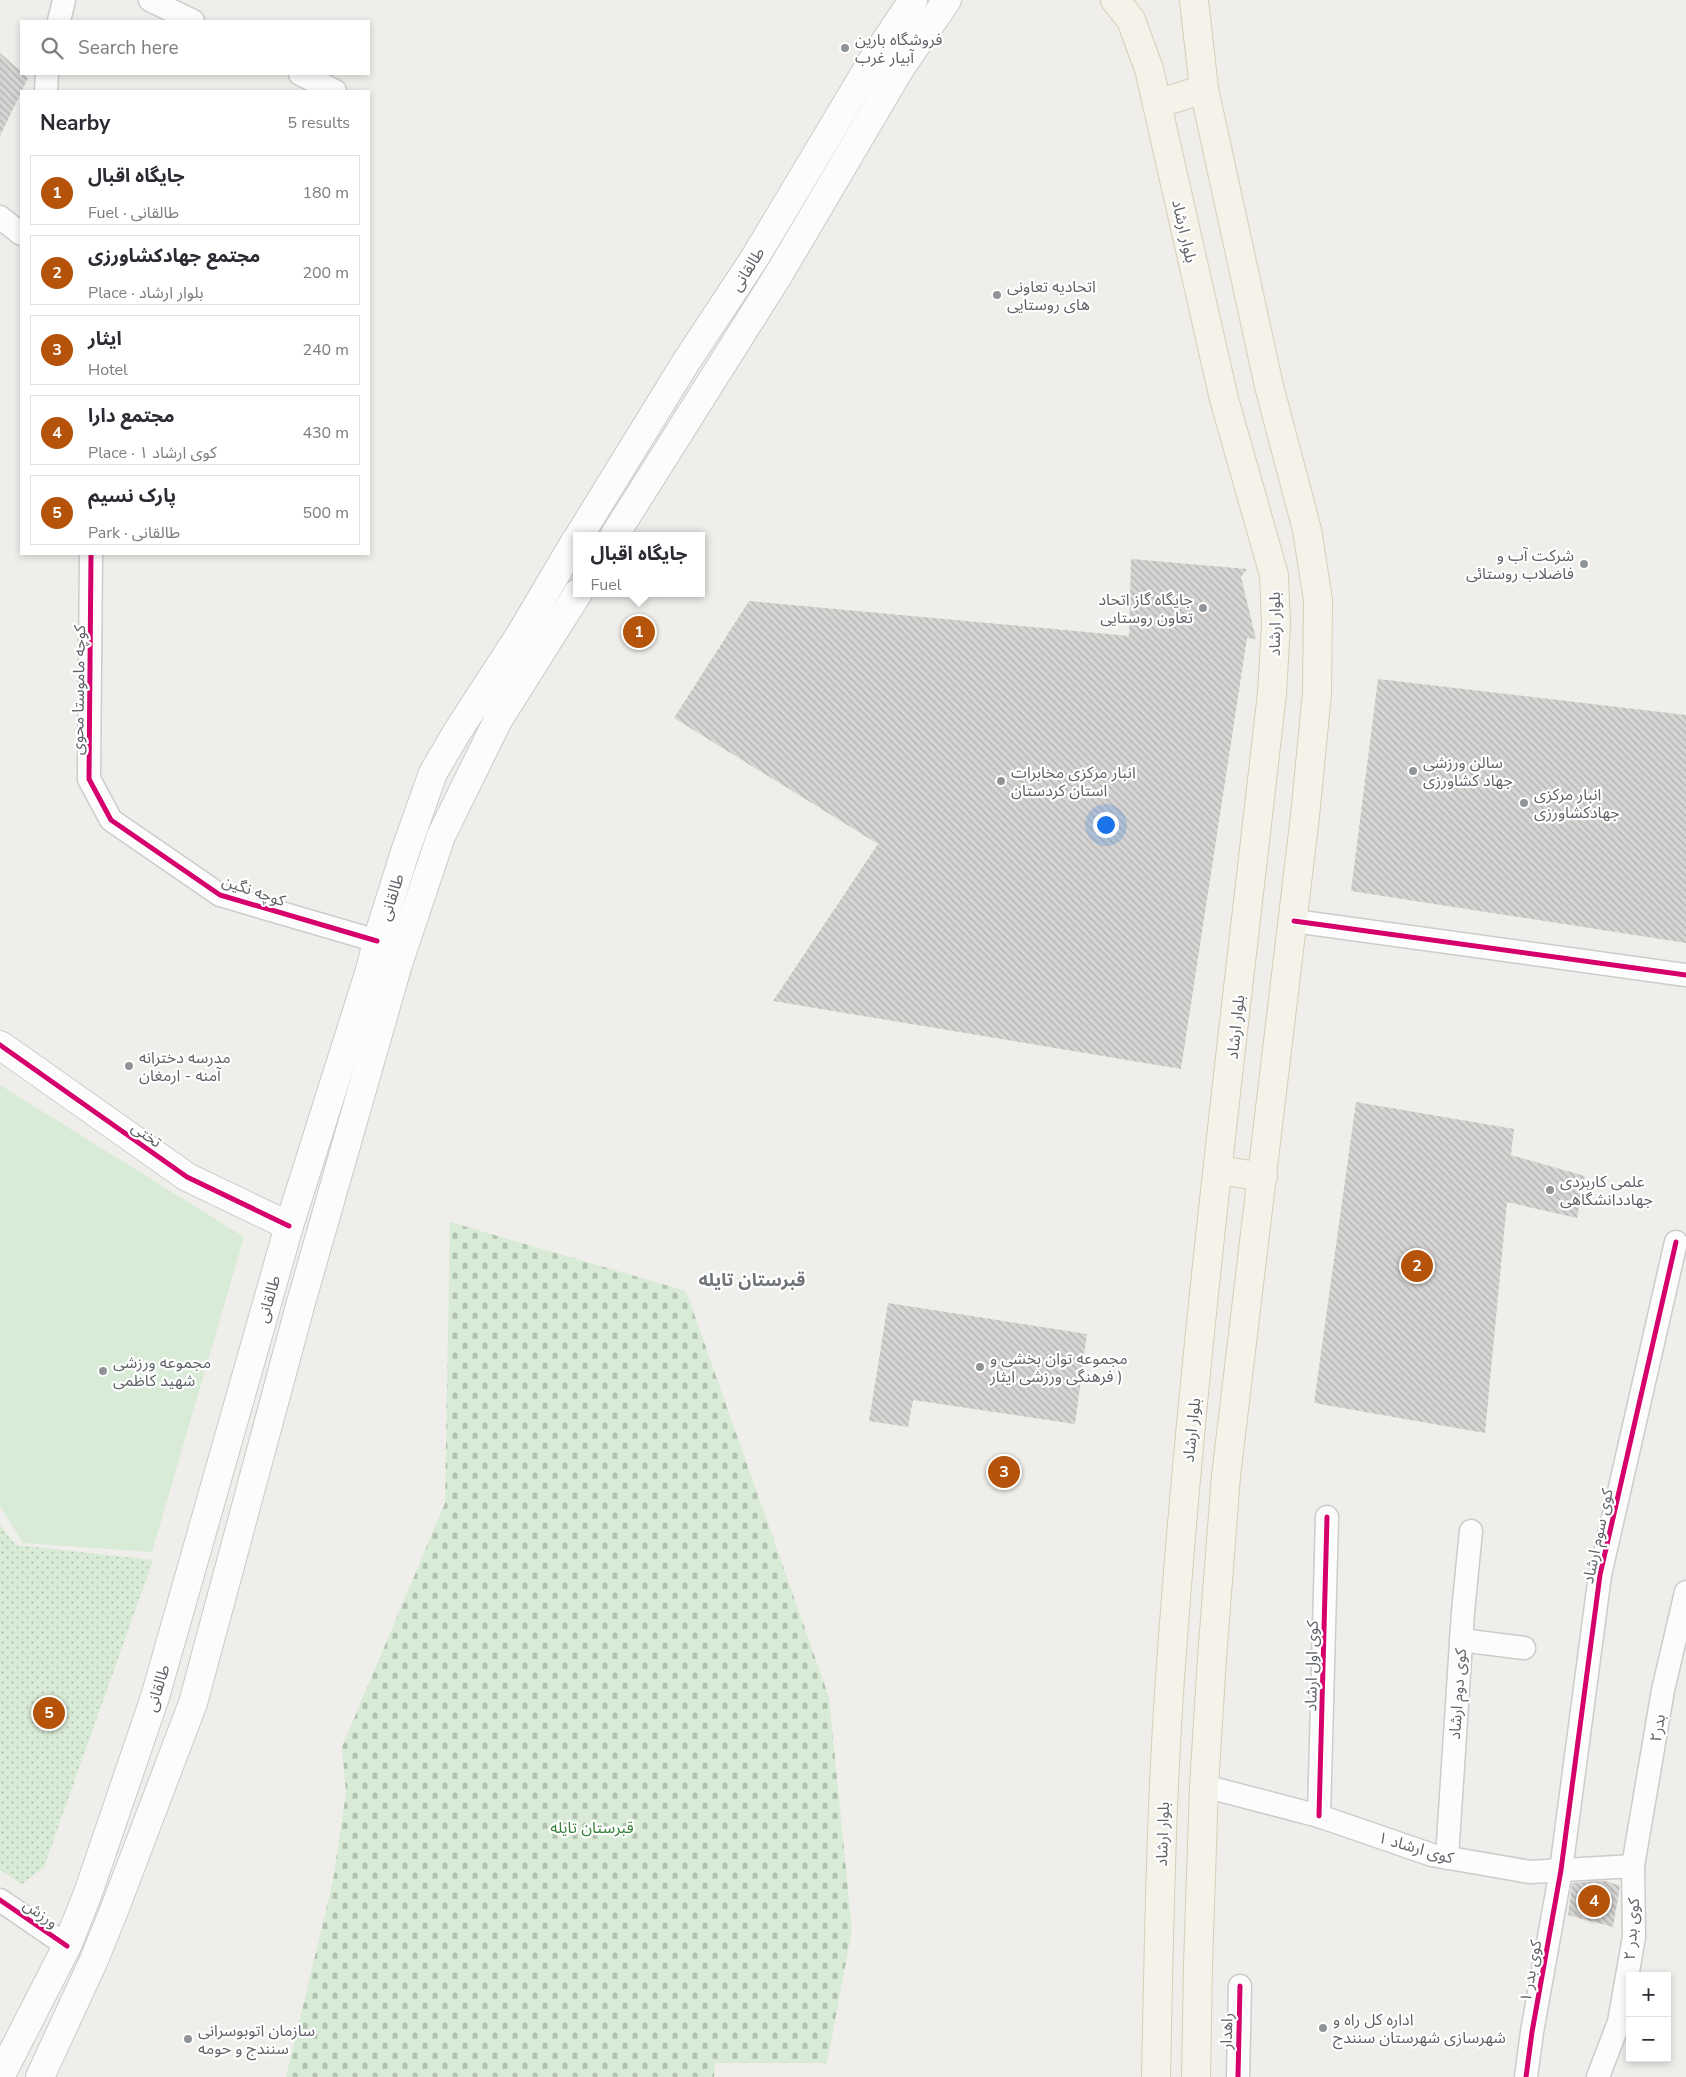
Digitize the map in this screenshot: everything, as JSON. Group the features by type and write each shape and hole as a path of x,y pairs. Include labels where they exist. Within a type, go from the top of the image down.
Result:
{"main road":[{"name":"طالقانی","path":"581,532 686,362 754,259 874,60 913,0"},
{"name":"طالقانی","path":"617,532 780,274 901,67 947,0"},
{"name":"بلوار ارشاد","path":"1115,0 1131,20 1149,69 1224,400 1274,575 1276,624 1272,693 1214,1202 1186,1470 1162,1812 1156,2077"},
{"path":"1195,1 1204,89 1269,386 1308,530 1318,600 1317,693 1294,921 1226,1476 1204,1786 1196,2077"},
{"path":"1157,104 1204,89"},
{"path":"792,196 816,212"},
{"name":"طالقانی","path":"5,2075 67,1946 88,1893 155,1698 289,1226 405,852 433,773 457,732 520,635 573,545"},
{"name":"طالقانی","path":"40,2077 94,1960 192,1703 321,1233 398,964 441,836 498,720 575,597"},
{"name":"تختی","path":"0,1045 187,1177 289,1226 321,1233"},
{"path":"1219,1170 1263,1177"},
{"path":"67,1946 94,1960"}],"street":[{"path":"59,20 64,0"},
{"path":"150,0 191,20"},
{"path":"46,90 48,75"},
{"path":"302,75 334,90"},
{"path":"0,216 20,233"},
{"name":"کوچه ماموستا محوی","path":"91,555 89,779 111,820"},
{"name":"کوچه نگین","path":"111,820 220,895 377,941"},
{"path":"1294,921 1686,975"},
{"name":"کوی سوم ارشاد","path":"1561,1870 1600,1575 1676,1242"},
{"name":"کوی اول ارشاد","path":"1319,1816 1327,1517"},
{"name":"کوی دوم ارشاد","path":"1447,1858 1461,1640 1471,1531"},
{"name":"بدر۲","path":"1633,1866 1663,1690 1686,1592"},
{"path":"1461,1640 1524,1648"},
{"name":"کوی ارشاد ۱","path":"1204,1786 1319,1816 1432,1855 1447,1858 1530,1872 1633,1866"},
{"name":"کوی بدر ۲","path":"1598,2077 1619,2022 1634,1937 1633,1866"},
{"name":"کوی بدر ۱","path":"1526,2077 1532,2032 1561,1870"},
{"name":"ورزش","path":"0,1900 67,1946"},
{"name":"راهدار","path":"1238,2077 1240,1986"}],"green space":[{"name":"مجموعه ورزشی شهید کاظمی","path":"0,1085 244,1237 152,1552 23,1543 0,1506"},
{"name":"قبرستان تایله","path":"450,1222 686,1291 829,1697 852,1930 827,2063 715,2063 714,2077 286,2077 333,1881 346,1792 342,1747 445,1503"},
{"path":"0,1525 16,1545 153,1560 44,1867 22,1884 0,1870"}],"building":[{"path":"0,53 20,71 20,75 25,75 28,78 22,90 20,90 20,95 0,136"},
{"name":"انبار مرکزی مخابرات استان کردستان","path":"1131,559 1247,569 1241,577 1256,639 1247,638 1181,1069 773,1001 878,844 674,718 749,601 1129,636"},
{"name":"انبار مرکزی جهادکشاورزی","path":"1378,679 1686,715 1686,943 1351,891"},
{"path":"1356,1102 1514,1129 1511,1155 1585,1176 1577,1218 1507,1202 1485,1433 1314,1403"},
{"name":"مجموعه توان بخشی و فرهنگی ورزشی ایثار )","path":"888,1303 1087,1334 1075,1424 913,1400 908,1427 869,1421"},
{"path":"1606,1881 1620,1886 1613,1927 1568,1915 1572,1883"}],"cycle path":[{"path":"91,555 89,779 111,820 220,895 377,941"},
{"path":"1294,921 1686,975"},
{"path":"0,1045 187,1177 289,1226"},
{"path":"1526,2077 1532,2032 1561,1870 1600,1575 1676,1242"},
{"path":"1319,1816 1327,1517"},
{"path":"0,1900 67,1946"},
{"path":"1238,2077 1240,1986"}],"place":[{"name":"فروشگاه بارین آبیار غرب","path":"845,48"},
{"name":"اتحادیه تعاونی های روستایی","path":"997,295"},
{"name":"شرکت آب و فاضلاب روستائی","path":"1584,564"},
{"name":"جایگاه گاز اتحاد تعاون روستایی","path":"1203,608"},
{"name":"جایگاه اقبال","path":"639,632"},
{"name":"سالن ورزشی جهاد کشاورزی","path":"1413,771"},
{"name":"انبار مرکزی مخابرات استان کردستان","path":"1001,781"},
{"name":"انبار مرکزی جهادکشاورزی","path":"1524,803"},
{"name":"مدرسه دخترانه آمنه - ارمغان","path":"129,1066"},
{"name":"علمی کاربردی جهاددانشگاهی","path":"1550,1190"},
{"name":"مجتمع جهادکشاورزی","path":"1417,1266"},
{"name":"مجموعه توان بخشی و فرهنگی ورزشی ایثار )","path":"980,1367"},
{"name":"مجموعه ورزشی شهید کاظمی","path":"103,1371"},
{"name":"ایثار","path":"1004,1472"},
{"name":"پارک نسیم","path":"49,1713"},
{"name":"مجتمع دارا","path":"1594,1901"},
{"name":"اداره کل راه و شهرسازی شهرستان سنندج","path":"1323,2028"},
{"name":"سازمان اتوبوسرانی سنندج و حومه","path":"188,2039"}],"district":[{"name":"قبرستان تایله","path":"752,1280"}]}
